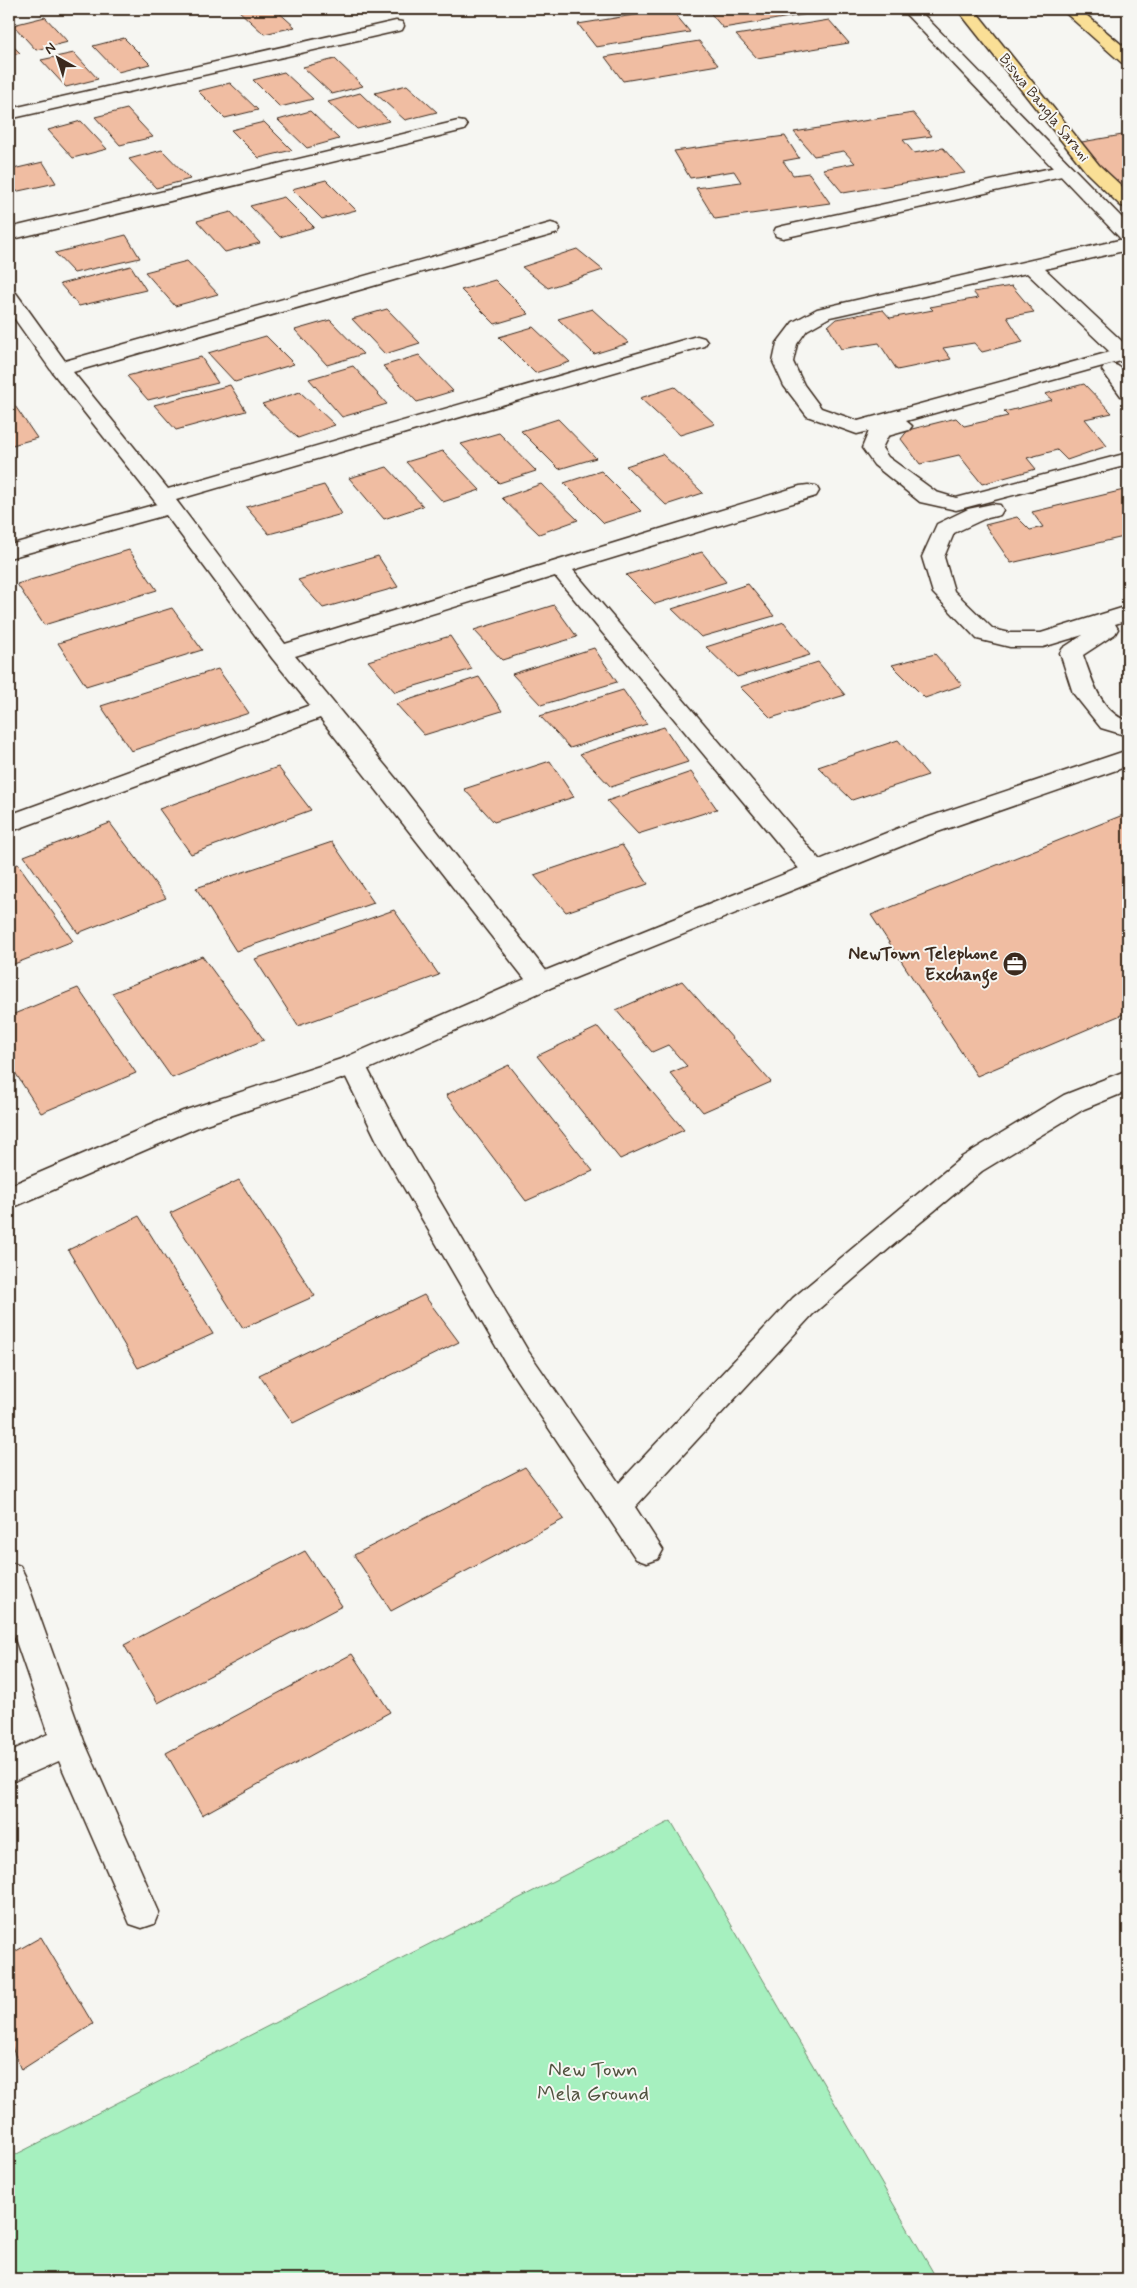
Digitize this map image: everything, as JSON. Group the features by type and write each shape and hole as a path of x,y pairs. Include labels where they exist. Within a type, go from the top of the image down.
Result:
{"main road":[{"name":"Biswa Bangla Sarani","path":"966,9 1093,169 1128,202"},
{"path":"1070,9 1128,60"},
{"path":"1088,194 1093,169"}],"street":[{"path":"909,9 1128,235"},
{"path":"9,114 396,26"},
{"path":"9,234 458,126"},
{"path":"783,232 1066,170"},
{"path":"60,369 551,229"},
{"path":"1123,361 857,428 814,412 794,386 783,362 787,343 800,326 824,313 1128,244"},
{"path":"1041,265 1123,361 1128,392"},
{"path":"9,297 60,369 167,502 280,653 541,982"},
{"path":"9,552 167,502 697,342"},
{"path":"1123,361 879,432 872,448 881,461 928,497 956,504 1128,459"},
{"path":"1128,472 976,514 945,529 933,557 944,593 985,634 1010,640 1043,640 1128,613"},
{"path":"280,653 558,566 808,491"},
{"path":"558,566 815,871"},
{"path":"1128,622 1103,630 1071,653 1085,693 1109,723 1128,729"},
{"path":"9,824 324,708"},
{"path":"9,1198 194,1118 353,1065 541,982 920,829 1128,758"},
{"path":"353,1065 408,1171 518,1359 647,1550"},
{"path":"617,1505 803,1306 882,1238 972,1164 1074,1102 1128,1080"},
{"path":"9,1576 67,1742 142,1912"},
{"path":"9,1768 67,1742"}],"green space":[{"name":"New Town Mela Ground","path":"671,1821 937,2279 9,2279 9,2158"}],"building":[{"path":"275,9 295,27 264,34 238,10"},
{"path":"354,9 383,9 360,15"},
{"path":"671,9 690,32 596,47 578,24"},
{"path":"707,9 810,9 814,13 723,28"},
{"path":"45,17 68,42 36,50 13,25"},
{"path":"829,20 849,43 757,58 736,35"},
{"path":"124,38 150,64 118,72 93,46"},
{"path":"699,41 718,65 623,81 605,57"},
{"path":"9,42 20,53 9,56"},
{"path":"74,53 98,79 66,87 41,60"},
{"path":"335,59 363,86 332,94 303,67"},
{"path":"284,72 313,99 280,107 253,80"},
{"path":"230,83 258,110 225,118 198,91"},
{"path":"407,85 437,112 405,120 375,93"},
{"path":"360,93 389,121 357,129 328,102"},
{"path":"127,109 153,137 120,145 95,117"},
{"path":"310,111 339,139 307,148 278,120"},
{"path":"913,113 932,136 903,140 914,153 943,148 965,173 843,193 823,169 855,163 844,151 814,156 794,132"},
{"path":"81,121 107,149 73,158 48,130"},
{"path":"264,122 292,150 259,158 231,130"},
{"path":"1128,134 1128,198 1076,143"},
{"path":"785,136 799,158 783,161 793,175 809,173 830,203 715,219 696,188 741,182 734,171 690,178 674,151"},
{"path":"162,150 190,179 156,188 129,159"},
{"path":"43,162 56,183 9,193 9,170"},
{"path":"326,180 356,210 322,219 292,189"},
{"path":"284,197 314,227 280,237 250,206"},
{"path":"231,212 260,243 225,252 197,221"},
{"path":"126,235 140,258 74,273 55,253"},
{"path":"577,249 603,270 548,288 522,267"},
{"path":"187,261 218,294 175,306 145,272"},
{"path":"131,266 146,290 79,306 60,284"},
{"path":"495,280 529,314 495,324 461,290"},
{"path":"1012,286 1034,312 1007,317 1023,342 982,352 974,343 943,348 951,359 897,370 879,343 841,349 828,326 836,319 883,310 890,318 933,310 930,307 978,298 973,292"},
{"path":"387,309 420,343 385,354 352,319"},
{"path":"592,309 629,343 594,354 558,319"},
{"path":"330,320 363,354 327,365 295,330"},
{"path":"533,327 570,362 535,373 499,337"},
{"path":"266,336 294,364 235,382 208,353"},
{"path":"419,355 453,391 417,402 383,366"},
{"path":"201,357 218,383 148,400 127,376"},
{"path":"353,366 387,404 342,417 309,379"},
{"path":"1084,384 1112,413 1085,419 1107,446 1067,460 1057,450 1027,458 1036,469 982,484 959,455 920,464 901,439 908,430 956,418 964,426 1008,416 1004,412 1052,400 1045,394"},
{"path":"230,385 246,411 176,430 154,405"},
{"path":"675,387 715,424 680,435 640,398"},
{"path":"300,392 335,425 298,438 262,404"},
{"path":"13,403 37,438 9,446 9,404"},
{"path":"558,419 596,458 559,469 521,431"},
{"path":"499,433 536,471 499,483 461,444"},
{"path":"443,451 480,490 443,502 406,462"},
{"path":"662,454 703,493 666,505 626,466"},
{"path":"387,467 423,506 384,519 349,478"},
{"path":"601,471 641,511 604,523 564,483"},
{"path":"541,484 578,520 539,534 502,498"},
{"path":"324,485 342,514 269,534 246,507"},
{"path":"1128,489 1128,536 1011,563 985,525 1017,517 1030,530 1043,527 1032,512"},
{"path":"129,550 157,590 44,625 17,584"},
{"path":"702,552 726,582 655,604 626,575"},
{"path":"378,556 398,587 323,608 298,580"},
{"path":"748,584 774,616 701,637 672,609"},
{"path":"554,605 577,637 502,660 474,630"},
{"path":"172,608 202,650 86,686 58,643"},
{"path":"784,622 810,655 737,677 706,647"},
{"path":"450,636 472,669 395,692 368,661"},
{"path":"594,648 617,682 541,705 512,674"},
{"path":"935,654 962,685 925,698 892,665"},
{"path":"818,662 845,695 771,718 740,687"},
{"path":"218,669 249,713 131,751 101,706"},
{"path":"479,677 502,711 424,735 396,704"},
{"path":"623,690 647,724 570,748 540,716"},
{"path":"664,727 688,762 611,787 580,754"},
{"path":"898,740 928,775 852,800 818,767"},
{"path":"550,761 574,797 494,822 464,789"},
{"path":"278,767 311,810 191,854 159,809"},
{"path":"691,772 717,809 638,834 607,801"},
{"name":"NewTown Telephone Exchange","path":"1128,813 1128,1012 977,1076 871,915"},
{"path":"110,823 166,898 78,933 24,856"},
{"path":"332,842 374,903 236,951 196,888"},
{"path":"622,845 648,884 566,912 534,875"},
{"path":"18,864 73,941 9,966 9,867"},
{"path":"394,910 439,975 298,1026 255,959"},
{"path":"202,956 264,1040 172,1078 112,993"},
{"path":"682,981 771,1082 703,1112 670,1073 687,1066 668,1045 652,1052 616,1010"},
{"path":"78,988 136,1073 41,1113 9,1063 9,1016"},
{"path":"598,1027 684,1130 620,1159 537,1056"},
{"path":"509,1065 593,1171 526,1201 446,1095"},
{"path":"239,1180 315,1296 243,1328 170,1213"},
{"path":"139,1216 213,1334 138,1368 68,1250"},
{"path":"424,1295 459,1342 293,1423 259,1375"},
{"path":"525,1467 564,1519 391,1611 354,1555"},
{"path":"305,1551 342,1606 158,1703 124,1645"},
{"path":"352,1654 390,1712 202,1815 166,1753"},
{"path":"41,1937 93,2024 21,2070 9,2040 9,1955"}],"place":[{"name":"NewTown Telephone Exchange","path":"1015,964"}]}
